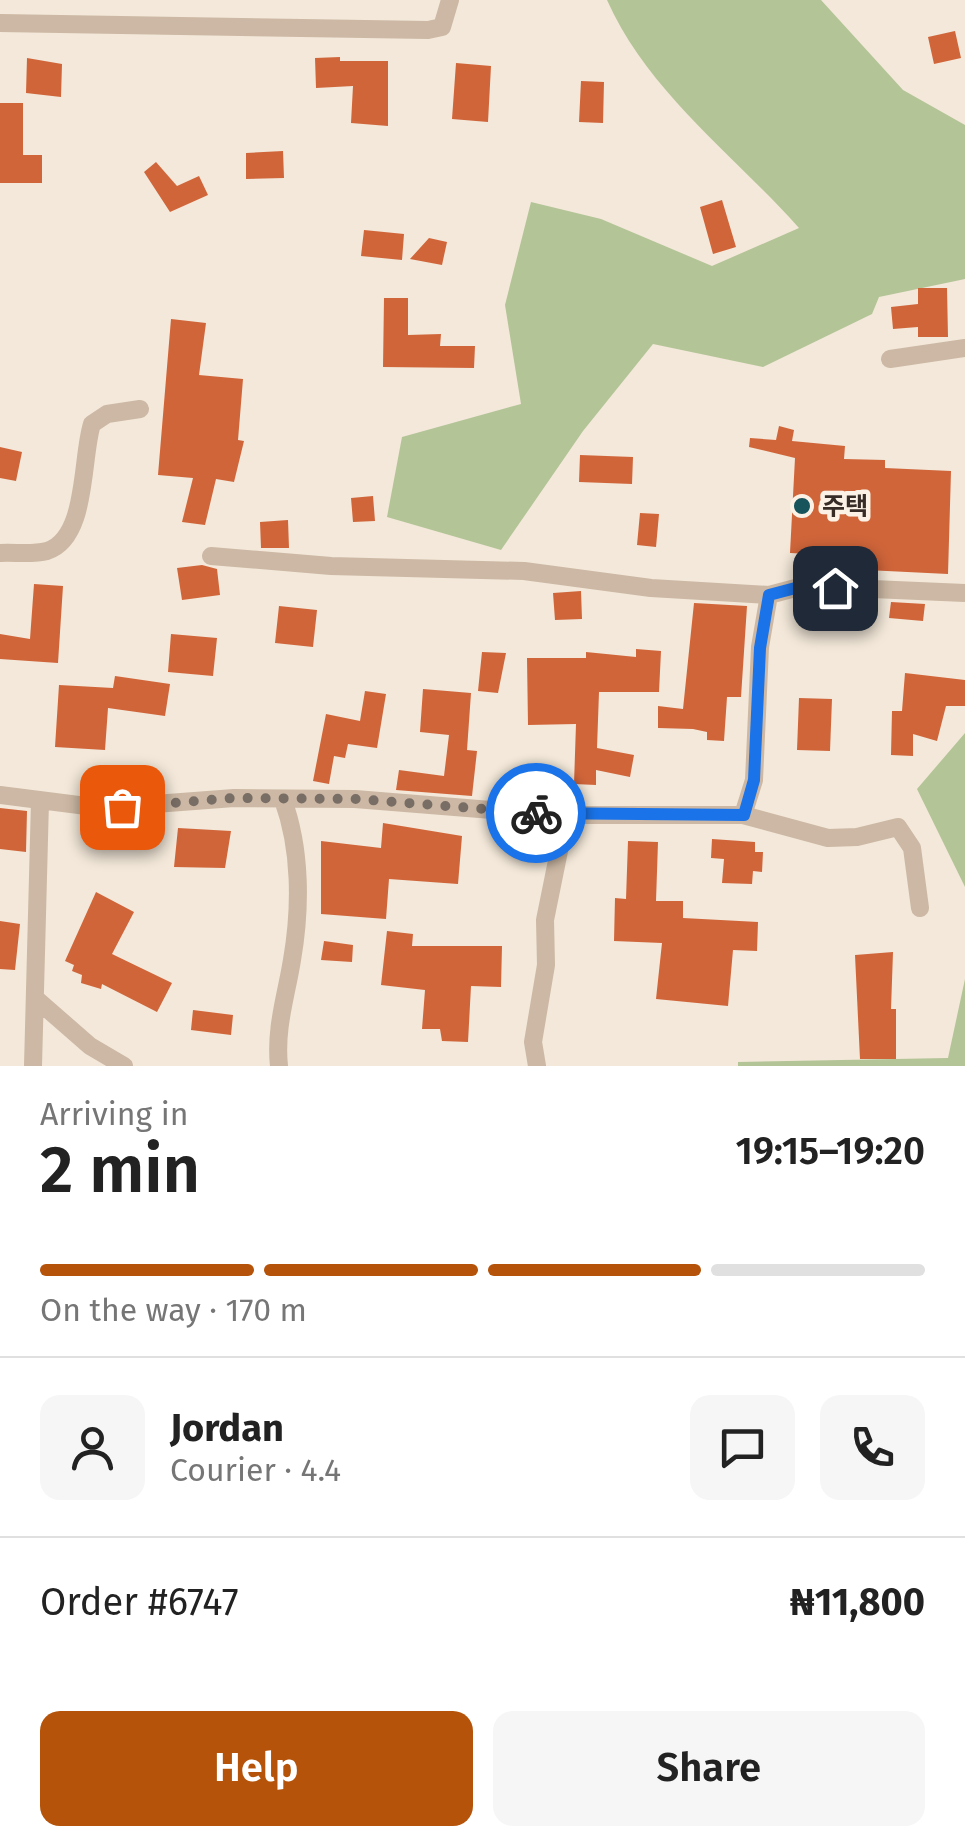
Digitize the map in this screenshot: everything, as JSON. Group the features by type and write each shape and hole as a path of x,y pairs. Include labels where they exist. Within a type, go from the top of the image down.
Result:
{"street":[{"path":"0,24 428,30 442,27 450,0"},
{"path":"890,360 965,348"},
{"path":"0,553 42,552 56,547 80,507 92,424 106,414 140,410"},
{"path":"212,556 331,566 524,572 651,588 769,595 803,586 965,594"},
{"path":"744,815 754,780 760,648 769,595"},
{"path":"0,794 102,808 234,798 376,799 554,814 744,815 828,838 857,838 898,827 912,848 920,908"},
{"path":"279,1066 276,1040 294,954 298,878 293,829 283,800"},
{"path":"33,1066 40,801"},
{"path":"537,1066 533,1042 546,965 545,920 560,846 554,814"},
{"path":"35,998 90,1046 124,1066"}],"green space":[{"path":"607,0 821,0 903,90 965,125 965,279 879,297 872,314 763,367 653,344 583,431 501,550 387,517 402,437 521,404 505,305 531,202 601,219 712,266 799,228 668,93 624,33"},
{"path":"965,733 965,887 917,789"},
{"path":"965,979 965,1066 738,1066 738,1062 948,1058"}],"building":[{"path":"955,31 961,58 934,64 928,37"},
{"path":"340,57 340,61 388,61 388,126 351,123 353,86 316,88 315,58"},
{"path":"27,58 62,64 61,97 26,93"},
{"path":"456,63 491,66 488,122 452,119"},
{"path":"581,81 604,82 603,123 579,122"},
{"path":"0,103 23,103 23,155 42,155 42,183 0,183"},
{"path":"283,151 284,178 246,179 246,153"},
{"path":"156,162 177,186 199,176 208,195 170,212 144,172"},
{"path":"722,200 736,247 713,254 700,207"},
{"path":"364,230 404,234 402,260 361,256"},
{"path":"429,238 447,242 442,265 410,259"},
{"path":"918,288 947,288 948,337 918,337 918,327 893,329 891,307 918,304"},
{"path":"384,298 408,298 408,335 441,334 440,346 475,346 474,368 383,367"},
{"path":"171,319 206,323 199,375 243,379 238,440 244,441 234,482 216,479 205,525 182,522 193,478 158,475"},
{"path":"779,426 794,430 792,441 845,446 844,459 885,460 885,468 951,471 948,574 846,569 846,556 790,553 795,458 749,447 750,438 776,440"},
{"path":"0,447 22,452 16,481 0,478"},
{"path":"580,455 633,457 632,484 579,482"},
{"path":"373,496 375,521 353,522 351,498"},
{"path":"640,513 659,514 656,547 637,545"},
{"path":"288,520 289,548 261,548 260,522"},
{"path":"202,565 217,569 220,595 182,600 177,568"},
{"path":"34,584 63,586 58,663 0,659 0,634 30,639"},
{"path":"581,591 582,619 555,620 553,593"},
{"path":"891,602 925,604 923,621 889,618"},
{"path":"694,603 747,606 741,697 727,697 724,741 707,740 707,732 693,729 658,728 658,706 683,709"},
{"path":"279,606 317,610 313,647 275,643"},
{"path":"171,634 217,638 213,676 168,672"},
{"path":"636,649 661,651 659,692 599,692 597,748 634,755 630,777 596,770 596,785 574,784 576,724 528,725 527,658 586,658 586,652 636,657"},
{"path":"482,652 506,653 498,693 478,691"},
{"path":"905,673 965,680 965,706 946,706 937,741 913,734 913,756 891,755 892,711 902,711"},
{"path":"115,676 170,684 165,716 108,708 105,750 55,747 59,685 113,688"},
{"path":"423,689 471,693 467,750 477,751 472,796 396,790 399,770 444,776 449,735 420,732"},
{"path":"365,691 386,694 377,748 348,744 345,758 334,756 329,784 313,781 326,714 360,721"},
{"path":"799,698 832,699 830,751 797,750"},
{"path":"0,808 27,811 26,852 0,849"},
{"path":"383,823 462,836 458,884 389,879 386,919 321,914 321,841 381,848"},
{"path":"178,828 231,831 225,868 174,867"},
{"path":"712,839 755,842 755,852 763,852 762,872 753,871 752,884 722,883 724,859 711,858"},
{"path":"628,841 658,842 656,901 683,901 683,918 758,922 757,951 733,950 728,1006 656,999 662,943 614,941 615,898 626,899"},
{"path":"96,892 134,912 112,954 172,983 157,1012 102,984 101,989 81,983 82,975 72,971 74,965 65,961"},
{"path":"0,921 20,924 15,970 0,969"},
{"path":"387,931 413,934 412,946 502,946 501,987 471,986 468,1042 442,1041 440,1029 422,1029 425,990 381,985"},
{"path":"324,941 353,945 352,962 321,960"},
{"path":"893,952 891,1009 896,1009 896,1059 860,1059 855,955"},
{"path":"193,1010 233,1015 231,1035 191,1030"}],"way so far":[{"path":"122,807 234,798 376,799 418,806 536,813"}],"place":[{"name":"주택","path":"802,506"}],"route":[{"path":"536,813 744,815 754,780 760,648 769,595 803,586 835,588"}]}
